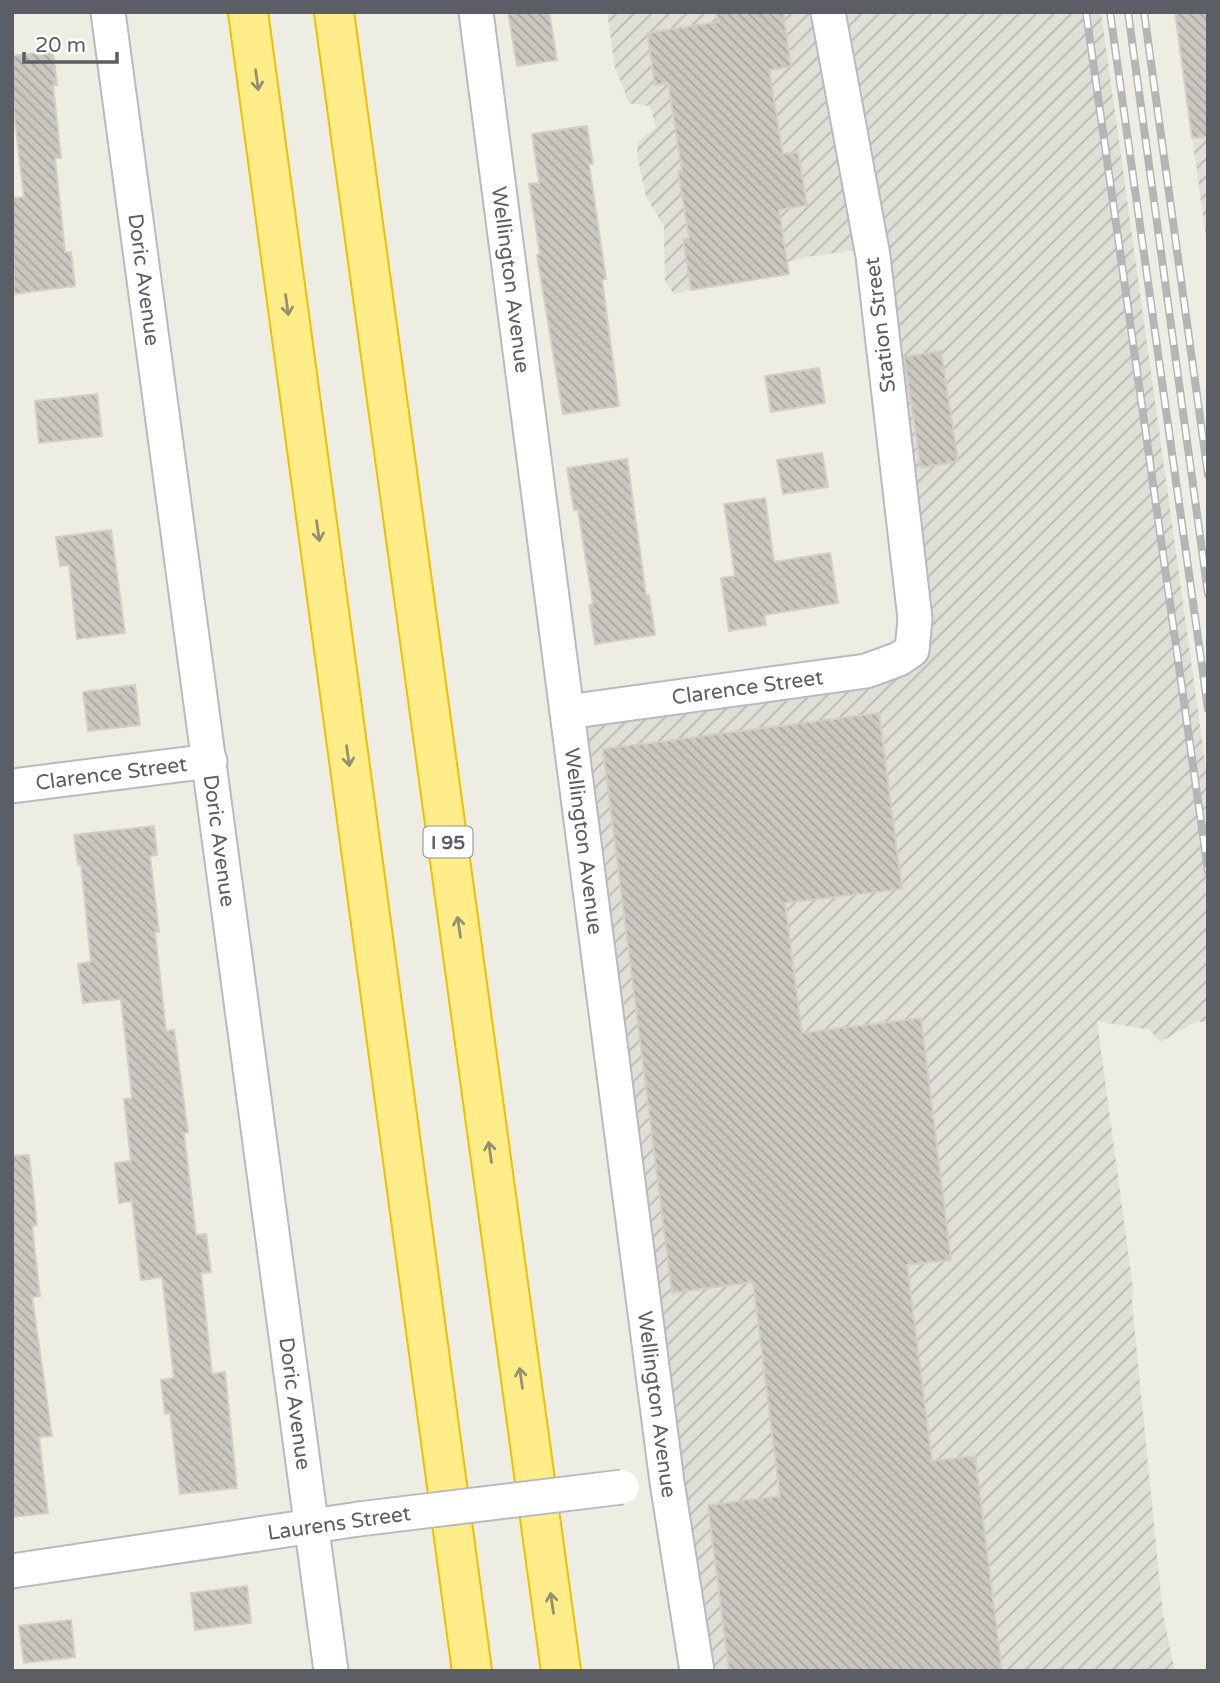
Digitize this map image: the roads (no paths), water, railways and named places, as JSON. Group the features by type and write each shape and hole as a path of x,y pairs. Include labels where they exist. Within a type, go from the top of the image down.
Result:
{"highway":[{"path":"248,12 472,1671"},
{"name":"I 95","path":"334,12 561,1671"}],"street":[{"name":"Doric Avenue","path":"108,12 331,1671"},
{"name":"Wellington Avenue","path":"476,12 667,1482 697,1671"},
{"name":"Station Street","path":"828,12 873,256 915,619 914,640"},
{"name":"Clarence Street","path":"567,712 866,671 900,659 912,650 914,640"},
{"name":"Clarence Street","path":"12,786 210,761"},
{"name":"Laurens Street","path":"12,1572 311,1525 667,1482"}],"railway":[{"path":"1086,12 1208,871"},
{"path":"1110,12 1208,709"},
{"path":"1128,12 1208,594"},
{"path":"1144,12 1208,475"}]}
